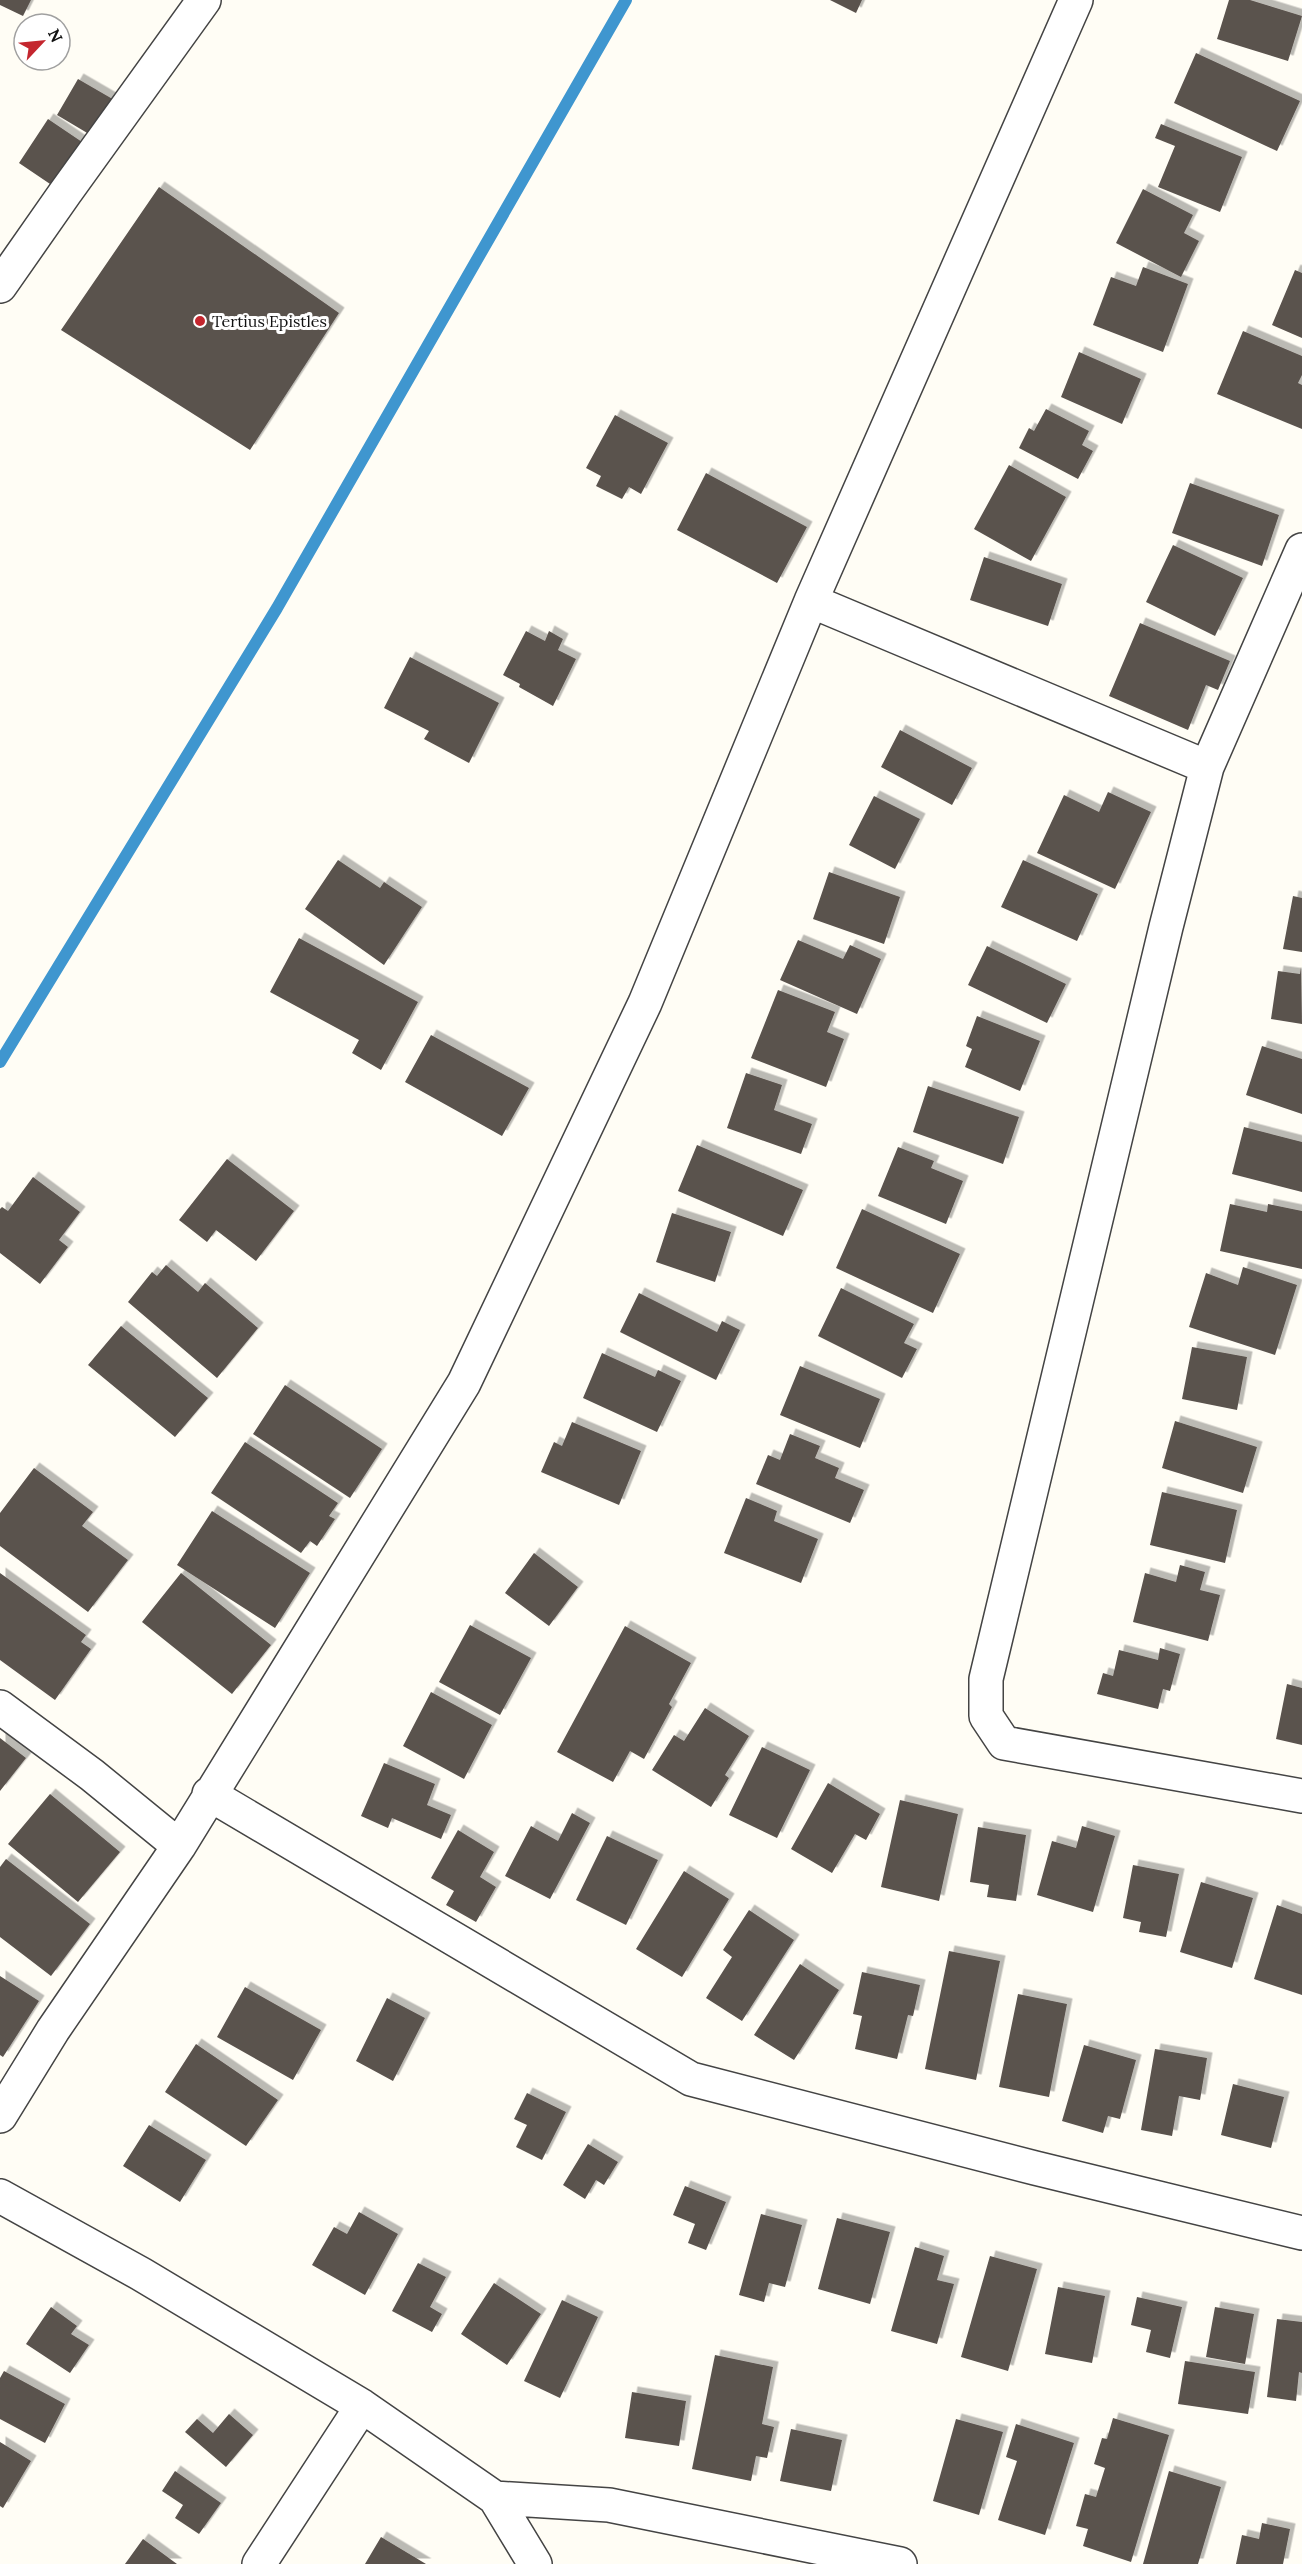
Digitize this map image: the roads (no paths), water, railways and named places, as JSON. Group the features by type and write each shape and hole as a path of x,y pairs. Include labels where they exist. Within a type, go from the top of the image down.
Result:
{"street":[{"path":"0,286 204,0"},
{"path":"0,2116 53,2030 179,1846 464,1383 645,1003 811,601 1076,0"},
{"path":"1302,550 1207,767 1166,927 986,1679 986,1716 1004,1743 1302,1796"},
{"path":"811,601 1207,767"},
{"path":"0,1707 92,1775 179,1846"},
{"path":"209,1794 691,2079 1035,2168 1302,2233"},
{"path":"0,2196 141,2274 363,2406 495,2498 535,2564"},
{"path":"259,2564 363,2406"},
{"path":"495,2498 609,2505 900,2564"}],"waterway":[{"path":"0,1062 277,608 626,0"}],"place":[{"name":"Tertius Epistles","path":"200,321"}]}
